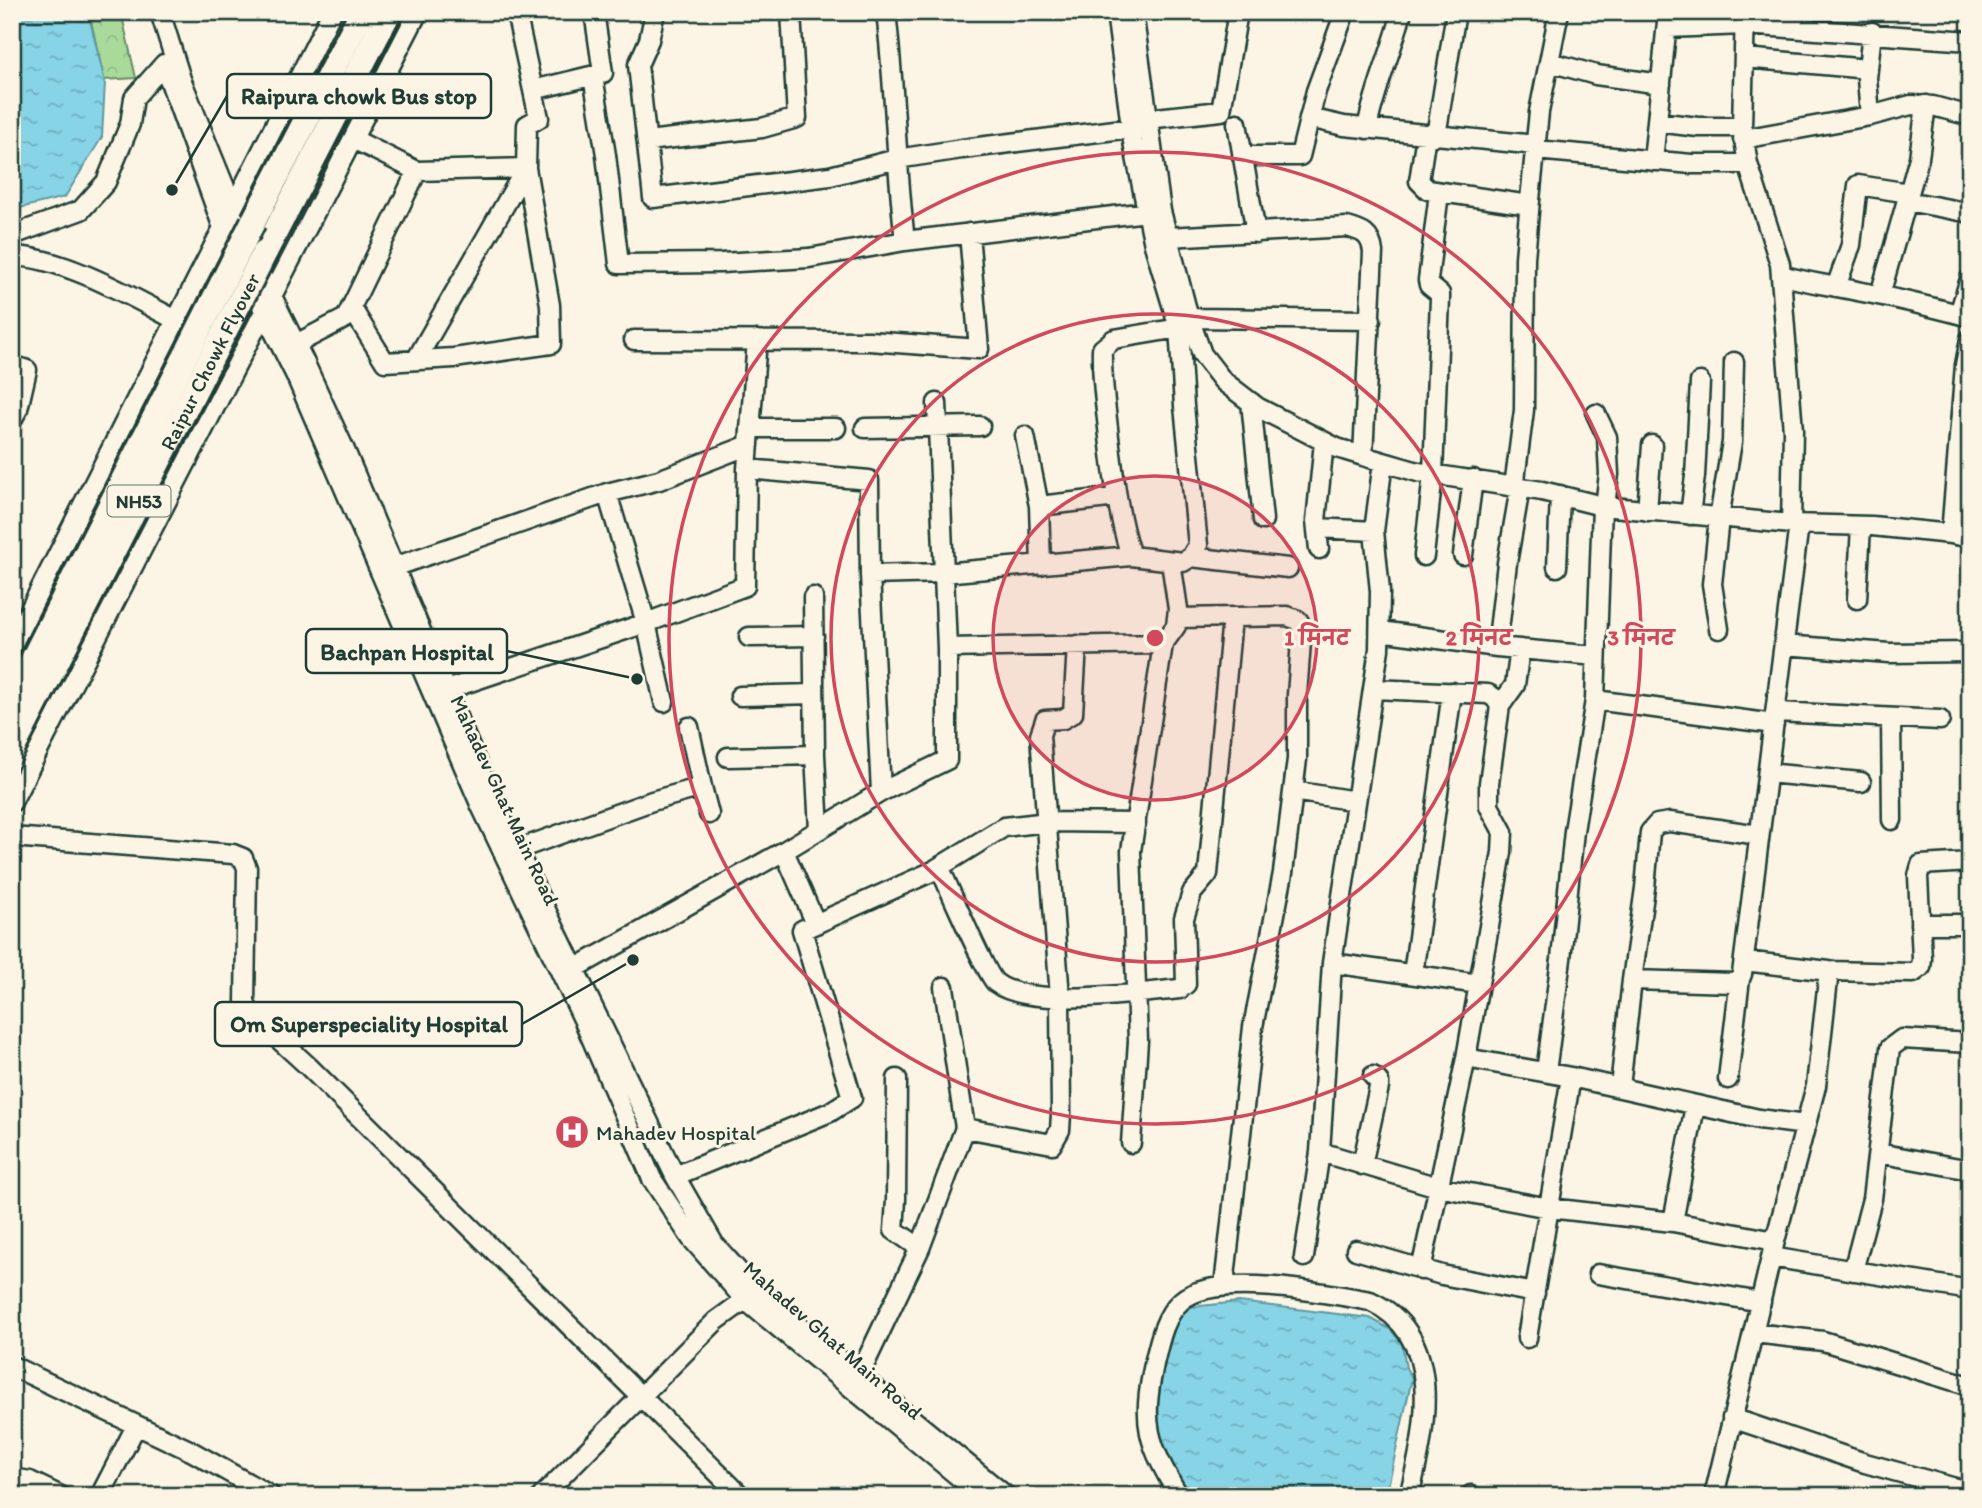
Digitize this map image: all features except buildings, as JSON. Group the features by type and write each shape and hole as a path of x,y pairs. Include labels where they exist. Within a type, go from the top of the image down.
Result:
{"highway":[{"name":"Raipur Chowk Flyover","path":"12,701 362,12"},
{"name":"Raipur Chowk Flyover","path":"12,750 389,12"}],"street":[{"name":"Mahadev Ghat Main Road","path":"148,12 164,64 259,297 268,305 295,374 480,804 583,1019 652,1179 691,1238 745,1300 982,1496"},
{"path":"160,12 181,79 226,190 227,220"},
{"path":"12,645 332,12"},
{"path":"12,802 418,12"},
{"path":"351,307 385,362 454,358 551,344 546,279 526,168 527,125 539,118 516,12"},
{"path":"533,90 603,73 594,12"},
{"path":"655,12 649,40 638,65 653,198 830,176 897,159 1014,141 1131,128"},
{"path":"647,141 762,128 797,118 791,12"},
{"path":"886,12 905,241"},
{"path":"1116,12 1131,128 1154,246 1184,323 1202,354 1223,381 1251,402 1337,448 1433,474 1560,495 1603,506 1690,516 1861,526 1970,538"},
{"path":"870,575 943,573 1131,555 1183,562 1191,557 1198,545 1184,406 1184,323 1161,211 1133,12"},
{"path":"1147,119 1221,111 1238,12"},
{"path":"1242,156 1300,156 1316,91 1345,12"},
{"path":"1367,129 1373,98 1384,75 1402,12"},
{"path":"1456,12 1419,181 1428,190 1439,193 1530,205"},
{"path":"1497,647 1524,410 1525,258 1535,148 1539,112 1559,12"},
{"path":"1728,1079 1784,645 1795,524 1793,431 1781,275 1777,253 1748,164 1742,133 1745,18"},
{"path":"1653,161 1668,20 1745,18 1970,41"},
{"path":"1870,116 1868,69 1872,32"},
{"path":"1744,58 1868,69"},
{"path":"1550,62 1596,75 1661,84"},
{"path":"12,232 21,232 81,210 106,182 130,124 134,98 164,64"},
{"path":"593,75 619,264 721,263 809,258 905,241 1147,212"},
{"path":"1657,122 1742,133 1870,116 1911,105 1926,105 1970,116"},
{"path":"1880,295 1919,158 1926,105"},
{"path":"1309,118 1367,129 1653,161 1748,164"},
{"path":"1237,123 1256,233"},
{"path":"353,139 417,171 526,168"},
{"path":"416,360 526,168"},
{"path":"296,344 346,318 417,171"},
{"path":"1836,286 1851,245 1858,185 1970,213"},
{"path":"1424,556 1433,474 1440,298 1440,294 1429,285 1428,280 1439,193"},
{"path":"1168,237 1347,227 1362,231 1368,236 1373,251 1363,456"},
{"path":"634,340 869,341 979,349 969,233"},
{"path":"12,256 28,256 92,278 176,320"},
{"path":"1781,275 1816,285 1836,286 1964,315 1970,279"},
{"path":"268,305 296,344 344,448 491,797 516,850 675,1175 714,1244 757,1292 1006,1496"},
{"path":"1131,555 1121,527 1101,371 1102,349 1114,339 1184,323 1371,320"},
{"path":"1951,534 1965,365 1970,339"},
{"path":"446,690 646,623 745,586 747,469 757,340"},
{"path":"1719,629 1712,584 1719,518 1732,442 1734,362"},
{"path":"12,365 27,370 18,409 12,420"},
{"path":"1690,516 1700,382"},
{"path":"1251,402 1263,520"},
{"path":"574,969 784,851 881,792 947,760 947,648 937,403"},
{"path":"1546,1072 1574,831 1595,700 1603,506 1609,474 1608,437 1596,414"},
{"path":"865,428 980,426"},
{"path":"394,567 607,493 659,480 750,436 836,428"},
{"path":"1026,436 1039,506 1041,565"},
{"path":"1319,549 1317,528 1324,442"},
{"path":"1647,511 1651,445"},
{"path":"1304,1257 1320,1152 1332,963 1380,631 1380,592 1374,531 1382,462"},
{"path":"747,469 869,480 870,575 881,792"},
{"path":"1463,555 1473,479"},
{"path":"607,493 646,623 664,702"},
{"path":"1557,568 1560,495"},
{"path":"1039,506 1117,497"},
{"path":"1857,599 1861,526"},
{"path":"1317,528 1374,531"},
{"path":"1191,557 1288,568"},
{"path":"1130,1143 1138,1041 1131,851 1163,644 1176,626 1178,609 1171,562"},
{"path":"813,597 819,830"},
{"path":"1177,618 1287,616 1298,620 1301,628 1297,759 1271,944 1253,1027 1224,1286"},
{"path":"936,869 940,868 994,982 1014,993 1060,998 1180,989 1186,984 1184,918 1192,893 1208,874 1232,618"},
{"path":"1380,631 1497,647 1596,656"},
{"path":"749,637 814,636"},
{"path":"947,648 1163,644"},
{"path":"965,1128 1052,1144 1060,1130 1060,998 1040,735 1045,720 1063,719 1073,713 1077,645"},
{"path":"1784,645 1889,653 1970,652"},
{"path":"1421,1270 1466,1058 1502,852 1503,832 1489,806 1489,783 1500,706 1515,685 1520,649"},
{"path":"1373,688 1488,694 1495,698 1500,706"},
{"path":"1413,974 1452,692"},
{"path":"740,696 814,694"},
{"path":"1595,700 1775,718 1940,720"},
{"path":"1891,718 1892,820"},
{"path":"689,727 709,814"},
{"path":"728,757 815,755"},
{"path":"1768,773 1861,782"},
{"path":"516,850 652,801 702,787"},
{"path":"1293,791 1356,801"},
{"path":"675,1175 830,1112 852,1098 802,930 936,869 1004,827 1048,822 1136,823"},
{"path":"1620,1087 1650,832 1657,824 1671,822 1759,835"},
{"path":"12,836 233,854 243,858 247,868 245,1002 249,1012 308,1066 741,1496"},
{"path":"784,851 816,924"},
{"path":"1742,970 1907,974 1917,971 1921,967 1922,959 1918,876 1921,865 1970,862"},
{"path":"1920,924 1970,924"},
{"path":"1332,963 1479,984"},
{"path":"1632,980 1734,983 1742,970"},
{"path":"1714,1496 1773,1249 1816,1086 1829,971"},
{"path":"859,1376 920,1248 965,1128 944,987"},
{"path":"1853,1271 1872,1199 1890,1048 1902,1039 1970,1043"},
{"path":"1466,1058 1620,1087 1759,1119 1806,1125"},
{"path":"1362,1165 1379,1087 1379,1082 1373,1076"},
{"path":"1527,1338 1571,1077"},
{"path":"897,1079 894,1230 920,1248"},
{"path":"1674,1222 1695,1106"},
{"path":"1320,1152 1438,1187 1549,1208 1674,1222 1853,1271 1970,1290"},
{"path":"1878,1153 1970,1170"},
{"path":"1356,1250 1421,1270 1535,1293"},
{"path":"1598,1275 1761,1302"},
{"path":"1179,1496 1150,1438 1147,1422 1147,1395 1157,1348 1169,1315 1181,1300 1195,1292 1224,1286 1254,1285 1370,1301 1387,1309 1406,1327 1413,1339 1424,1376 1426,1402 1409,1496"},
{"path":"542,1496 716,1321 745,1300"},
{"path":"1754,1333 1823,1341 1970,1386"},
{"path":"12,1366 191,1451 271,1496"},
{"path":"1732,1418 1865,1463 1970,1492"},
{"path":"100,1496 136,1426"},
{"path":"1905,1474 1917,1489 1918,1496"},
{"path":"12,1478 30,1481 61,1496"}],"green space":[{"path":"89,12 121,12 136,78 104,80"}],"water":[{"path":"12,12 88,12 105,82 102,137 65,197 12,210"},
{"path":"1239,1302 1370,1318 1390,1329 1402,1343 1406,1368 1412,1378 1386,1496 1182,1496 1160,1442 1151,1397 1154,1370 1167,1322 1190,1307"}],"place":[{"name":"Raipura chowk Bus stop","path":"172,190"},
{"name":"Bachpan Hospital","path":"637,679"},
{"name":"Om Superspeciality Hospital","path":"633,960"},
{"name":"Mahadev Hospital","path":"572,1132"}]}
